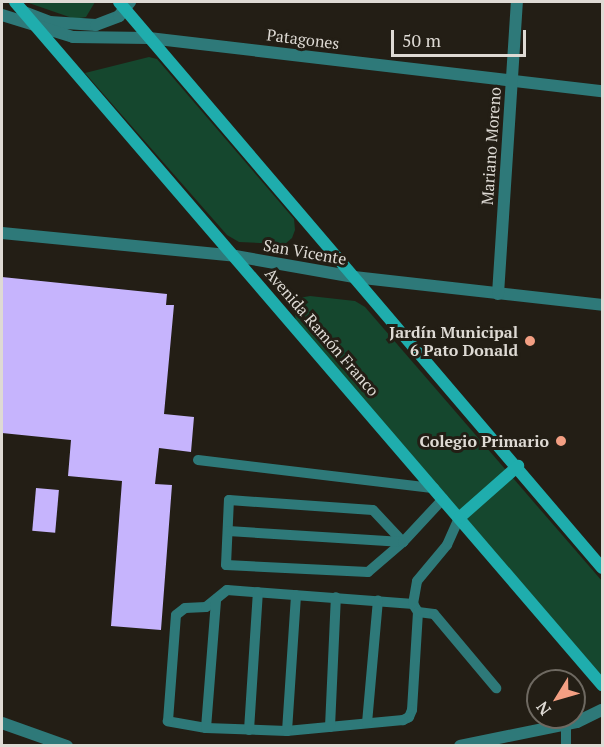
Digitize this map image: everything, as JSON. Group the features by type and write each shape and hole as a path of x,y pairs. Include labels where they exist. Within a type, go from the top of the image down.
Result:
{"main road":[{"name":"Avenida Ramón Franco","path":"15,2 603,685"},
{"path":"125,4 149,38 518,466 603,568"},
{"path":"459,518 518,466"}],"street":[{"name":"Mariano Moreno","path":"498,294 517,2"},
{"path":"24,12 50,22 81,26 106,22 125,4"},
{"name":"Patagones","path":"2,15 73,37 149,38 603,91"},
{"name":"San Vicente","path":"2,233 235,256 354,277 603,305"},
{"path":"586,719 603,710"},
{"path":"2,723 66,746"},
{"path":"460,746 543,729"}],"lane":[{"path":"198,460 434,488"},
{"path":"403,542 373,510 229,500 226,565 368,572 403,542 443,499"},
{"path":"459,518 447,545 417,581 415,608 412,710 403,720 287,731 206,728 172,724 167,716 176,615 180,610 201,609 227,590 378,600 415,608 434,614 496,688"},
{"path":"228,531 403,542"},
{"path":"249,730 258,592"},
{"path":"287,731 296,595"},
{"path":"330,727 336,597"},
{"path":"206,728 216,600"},
{"path":"367,723 378,600"},
{"path":"566,746 567,729"}],"green space":[{"path":"26,2 95,2 86,17 75,19"},
{"path":"149,57 157,59 294,219 295,230 292,238 285,244 239,242 227,235 85,73"},
{"path":"310,296 355,301 365,307 602,581 602,676 296,321 293,304 299,298"}],"building":[{"path":"2,277 167,294 166,305 174,305 164,414 194,417 191,452 159,448 155,484 172,485 161,630 111,626 122,481 68,476 71,440 2,433"},
{"path":"36,488 59,490 55,533 32,531"}],"place":[{"name":"Jardín Municipal 6 Pato Donald","path":"530,341"},
{"name":"Colegio Primario","path":"561,441"}]}
